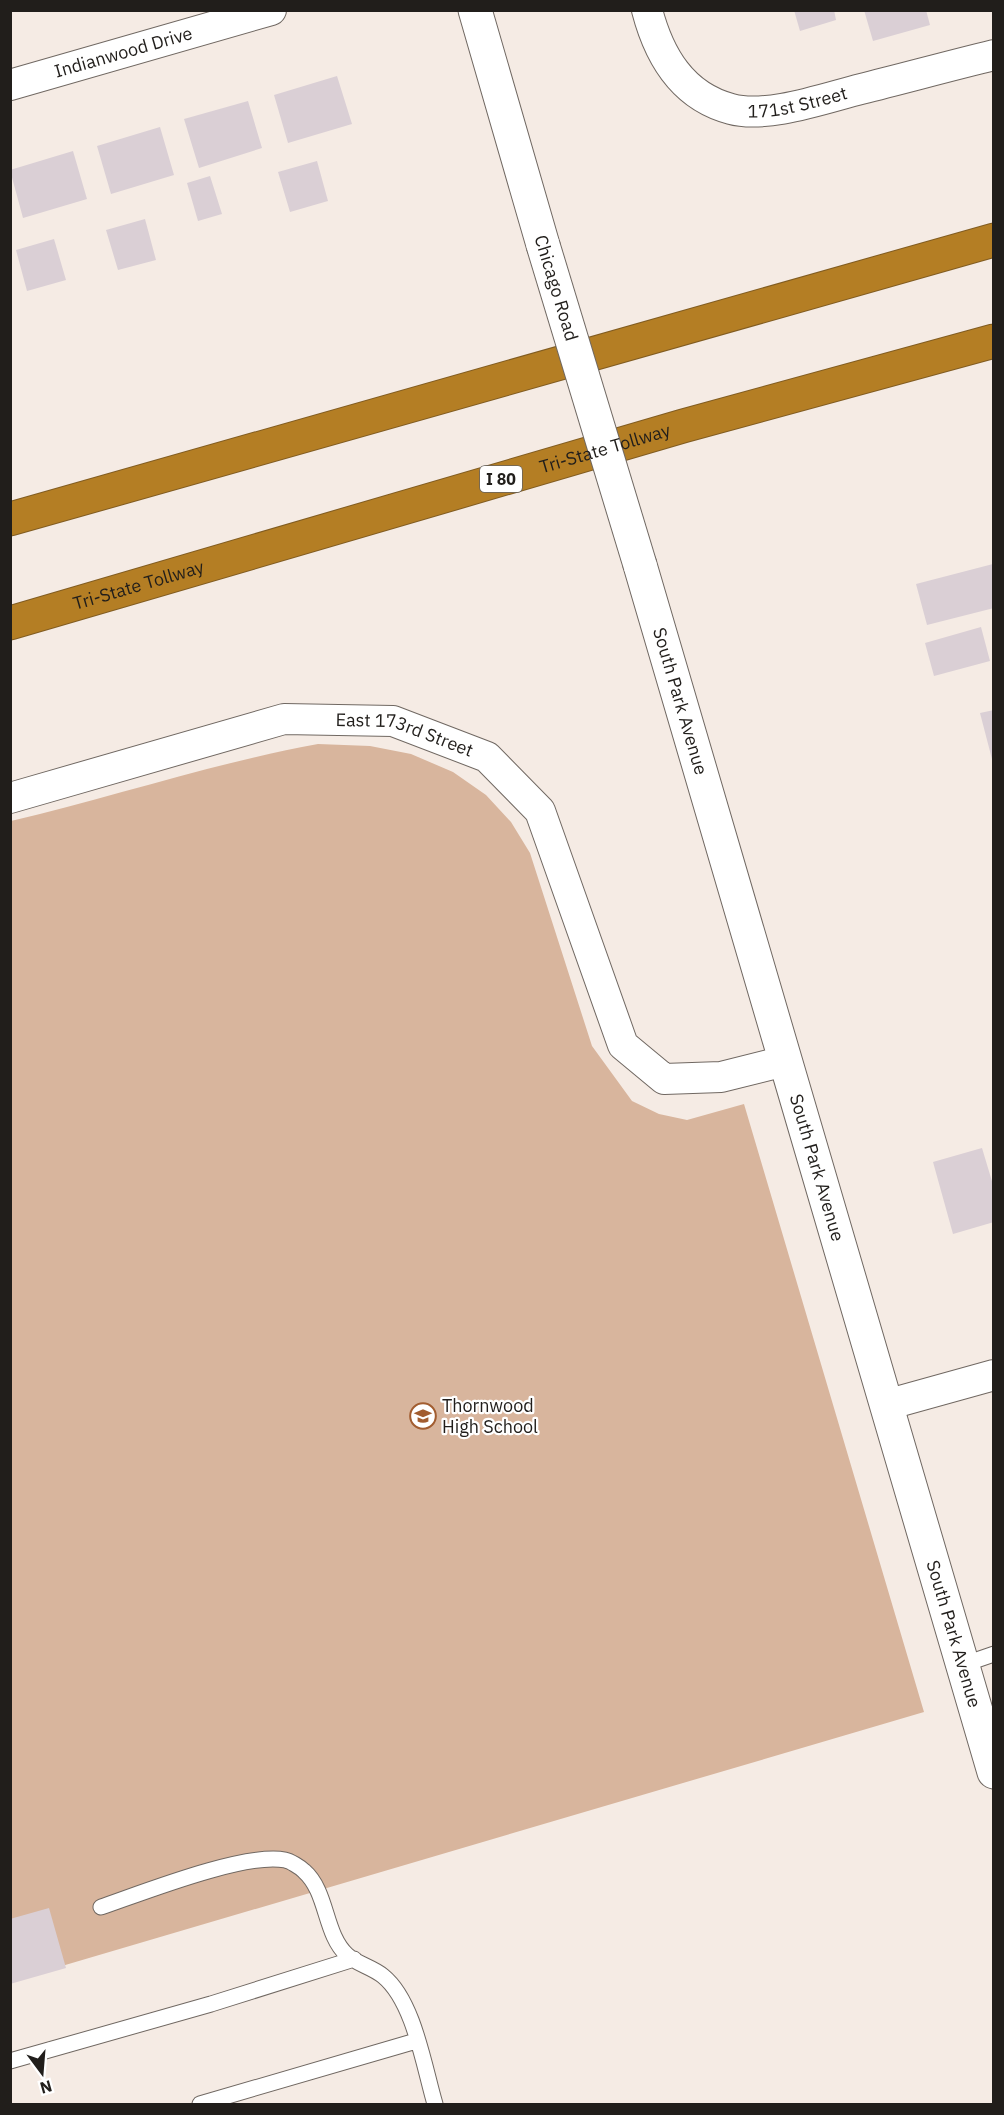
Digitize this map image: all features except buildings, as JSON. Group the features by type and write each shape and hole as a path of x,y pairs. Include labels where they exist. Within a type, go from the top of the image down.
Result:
{"highway":[{"path":"10,519 993,240"},
{"name":"Tri-State Tollway","path":"10,622 683,426 993,341"}],"street":[{"name":"Indianwood Drive","path":"10,85 271,10"},
{"name":"Chicago Road","path":"475,10 640,565"},
{"name":"171st Street","path":"647,10 662,56 679,79 702,96 732,109 764,110 805,103 993,55"},
{"name":"South Park Avenue","path":"640,565 993,1772"},
{"name":"East 173rd Street","path":"10,798 284,719 393,721 487,757 540,811 623,1045 664,1079 721,1077 785,1061"},
{"path":"886,1405 993,1375"}],"lane":[{"path":"962,1665 993,1654"},
{"path":"100,1907 201,1873 264,1859 286,1860 305,1871 317,1890 336,1940 347,1956 382,1975 397,1990 416,2041 435,2104"},
{"path":"10,2061 211,2004 354,1959"},
{"path":"200,2104 416,2041"}],"shaded area":[{"name":"Thornwood High School","path":"318,744 370,746 411,754 453,772 486,795 511,822 530,853 592,1046 632,1101 659,1114 687,1120 744,1104 924,1712 11,1981 11,821 202,770"}],"place":[{"name":"Thornwood High School","path":"423,1416"}]}
